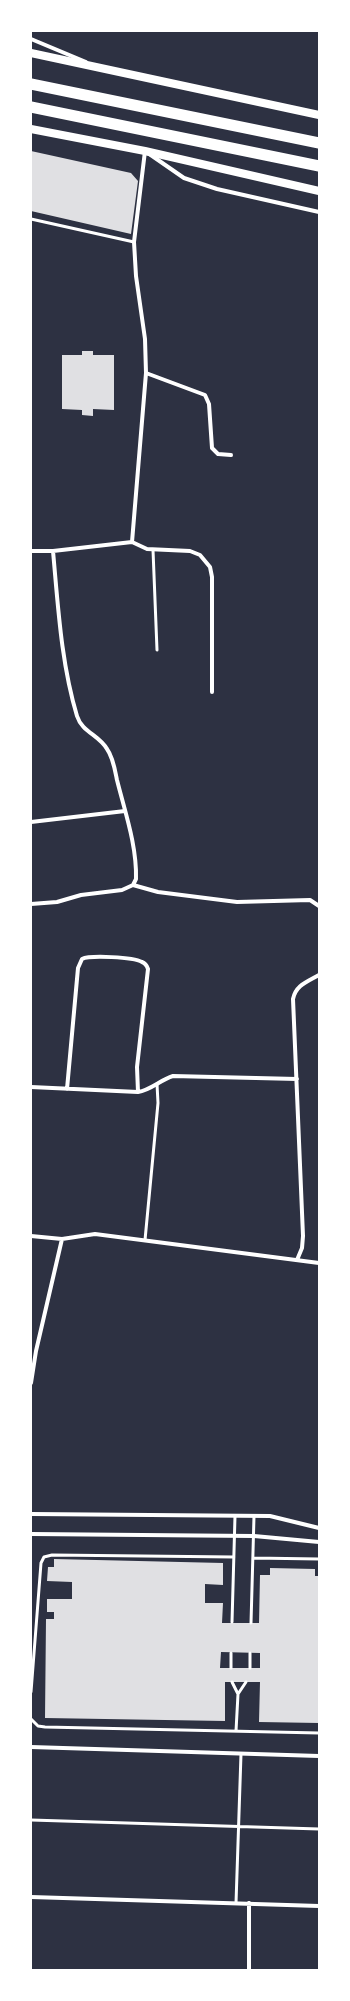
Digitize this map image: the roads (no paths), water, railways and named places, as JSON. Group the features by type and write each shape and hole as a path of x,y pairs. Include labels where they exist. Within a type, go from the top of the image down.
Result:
{"highway":[{"path":"31,84 319,143"},
{"path":"31,107 319,166"}],"main road":[{"path":"31,53 319,115"},
{"path":"31,130 145,151 319,191"}],"street":[{"path":"31,39 96,66"},
{"path":"132,542 146,372 145,339 136,276 134,242 145,151 184,178 217,189 319,212"},
{"path":"146,372 205,395 209,404 212,448 218,454 231,455"},
{"path":"31,551 53,551 132,542 153,550 200,554 210,568 212,692"},
{"path":"53,551 60,620 68,674 77,716 86,730 107,748 125,812 136,872 133,885"},
{"path":"31,822 125,812"},
{"path":"31,904 58,902 81,895 122,890 133,885 169,894 237,902 310,900 319,906"},
{"path":"67,1089 78,968 82,960 92,956 138,961 146,965 148,969 137,1067 138,1092"},
{"path":"297,1260 302,1248 303,1236 293,999 295,991 299,986 319,975"},
{"path":"31,1087 144,1092 164,1078 182,1076 297,1079"},
{"path":"31,1236 62,1238 95,1234 319,1263"},
{"path":"31,1382 36,1351 62,1238"},
{"path":"31,1514 278,1517 319,1528"},
{"path":"31,1534 254,1536 319,1542"},
{"path":"31,1747 319,1756"},
{"path":"31,1897 319,1906"},
{"path":"249,1904 249,1970"}],"lane":[{"path":"31,219 134,242"},
{"path":"153,550 157,650"},
{"path":"145,1240 158,1103 156,1084"},
{"path":"232,1622 235,1516"},
{"path":"251,1623 254,1516"},
{"path":"31,1692 41,1564 44,1557 52,1555 234,1557"},
{"path":"253,1558 319,1559"},
{"path":"231,1653 231,1668"},
{"path":"250,1653 250,1668"},
{"path":"232,1682 238,1694 236,1731"},
{"path":"238,1694 246,1682"},
{"path":"31,1719 38,1726 45,1727 319,1733"},
{"path":"236,1903 241,1754"},
{"path":"31,1820 319,1829"}]}
